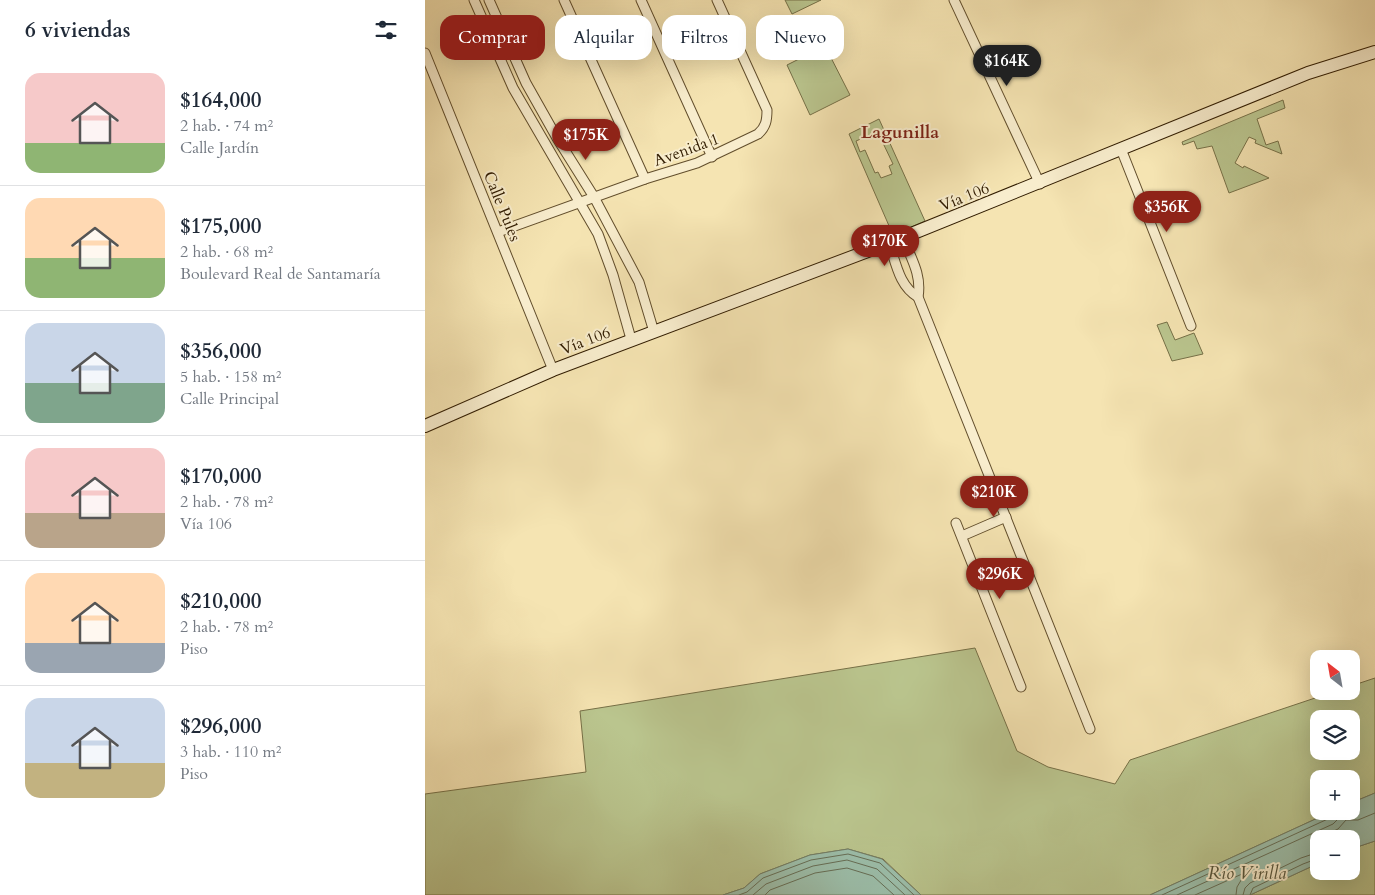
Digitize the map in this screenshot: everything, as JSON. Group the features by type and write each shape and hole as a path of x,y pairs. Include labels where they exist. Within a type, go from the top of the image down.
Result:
{"main road":[{"name":"Vía 106","path":"425,426 553,370 631,339 903,238 1040,184 1308,73 1375,52"}],"street":[{"path":"474,0 513,88 597,234 613,275 631,339"},
{"path":"489,0 526,83 557,138 595,197 639,282 654,332"},
{"path":"565,0 645,179"},
{"path":"641,0 712,157"},
{"name":"Avenida 1","path":"498,232 579,202 712,157 758,134 766,125 767,110 717,0"},
{"path":"954,0 1040,184"},
{"name":"Calle Pules","path":"425,53 553,370"},
{"path":"1121,149 1191,326"},
{"path":"903,238 919,278 918,297 1090,730"},
{"path":"889,243 903,283 910,293 918,297"},
{"path":"961,536 1006,517"},
{"path":"956,522 1021,687"}],"green space":[{"path":"785,0 821,0 792,14"},
{"path":"797,60 832,60 850,95 810,115 787,65"},
{"path":"1283,100 1285,108 1257,119 1266,145 1278,141 1282,154 1255,143 1256,140 1249,137 1235,163 1269,178 1229,193 1212,146 1197,149 1194,141 1183,145 1182,142"},
{"path":"879,119 925,221 893,235 849,134","holes":["882,130 886,139 882,141 893,164 889,166 892,174 881,178 878,172 875,173 865,150 860,152 856,141"]},
{"path":"1167,322 1175,340 1194,333 1203,354 1172,361 1157,325"},
{"path":"975,648 1017,751 1048,767 1115,784 1130,760 1310,700 1360,700 1360,683 1375,678 1375,793 1360,799 1360,770 1310,770 1310,820 1313,820 1150,895 921,895 883,859 848,849 810,855 760,874 744,888 723,895 425,895 425,794 586,772 580,711"},
{"path":"1375,841 1375,895 1250,895 1310,867 1310,880 1360,880 1360,846"}],"water":[{"name":"Río Virilla","path":"1375,793 1375,841 1360,846 1360,830 1310,830 1310,867 1250,895 1150,895 1313,820 1360,820 1360,799"},
{"path":"848,849 882,859 921,895 723,895 744,888 760,874 810,855"}],"district":[{"name":"Lagunilla","path":"900,132"}]}
